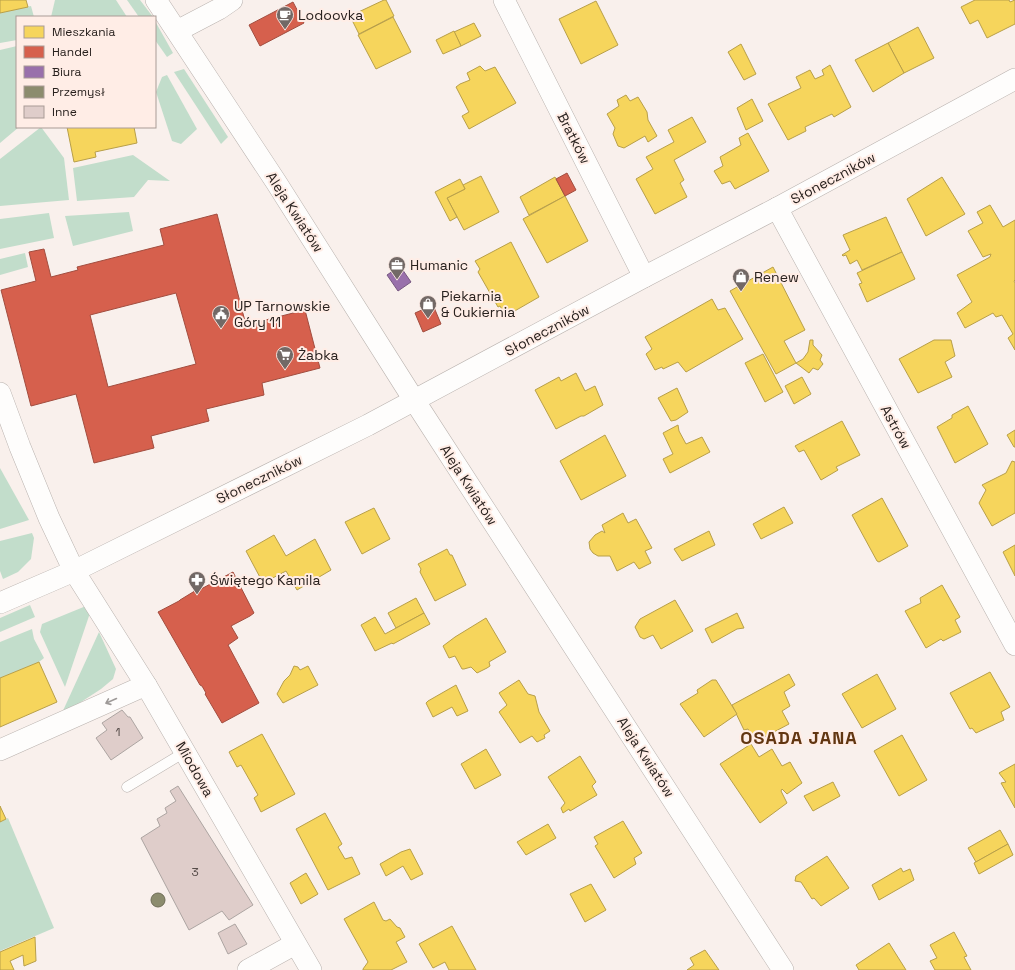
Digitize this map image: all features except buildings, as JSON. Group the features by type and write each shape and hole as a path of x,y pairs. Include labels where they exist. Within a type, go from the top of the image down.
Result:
{"street":[{"name":"Aleja Kwiatów","path":"156,0 332,270 414,400 783,970"},
{"path":"177,31 219,9 232,0"},
{"name":"Bratków","path":"504,0 644,277"},
{"name":"Słoneczników","path":"0,603 74,571 414,400 777,208 1015,79"},
{"name":"Astrów","path":"777,208 1015,645"},
{"path":"0,393 49,518 74,571"},
{"name":"Miodowa","path":"74,571 146,685 311,970"},
{"path":"0,750 146,685"},
{"path":"248,970 296,944"}],"lane":[{"path":"127,787 185,752"}],"green space":[{"path":"55,0 116,0 126,16 51,16"},
{"path":"127,0 140,0 152,16 138,16"},
{"path":"31,6 34,16 16,16 16,40 0,43 0,13"},
{"path":"156,23 173,53 167,57 156,41"},
{"path":"16,46 16,128 18,128 0,143 0,50"},
{"path":"184,69 228,137 221,144 174,72"},
{"path":"167,75 197,129 181,144 172,141 156,92 162,77"},
{"path":"40,128 42,128 64,158 69,200 0,206 0,159"},
{"path":"133,155 170,181 148,180 134,197 77,201 73,168"},
{"path":"129,212 133,231 73,246 65,216"},
{"path":"49,213 54,238 0,249 0,219"},
{"path":"25,253 28,267 0,275 0,259"},
{"path":"0,468 29,520 0,529"},
{"path":"32,533 34,538 31,559 18,572 3,579 0,571 0,541"},
{"path":"30,605 35,617 0,632 0,618"},
{"path":"86,606 90,613 65,687 40,632 42,624"},
{"path":"32,629 34,639 44,658 39,662 0,678 0,642"},
{"path":"99,632 116,669 113,679 101,689 61,715"},
{"path":"8,818 54,928 0,951 0,822"}],"place":[{"name":"Lodoovka","path":"285,30"},
{"name":"Humanic","path":"397,280"},
{"name":"Renew","path":"741,292"},
{"name":"Piekarnia & Cukiernia","path":"428,319"},
{"name":"UP Tarnowskie Góry 11","path":"221,329"},
{"name":"Żabka","path":"285,370"},
{"name":"Świętego Kamila","path":"197,595"}],"district":[{"name":"OSADA JANA","path":"799,738"}]}
